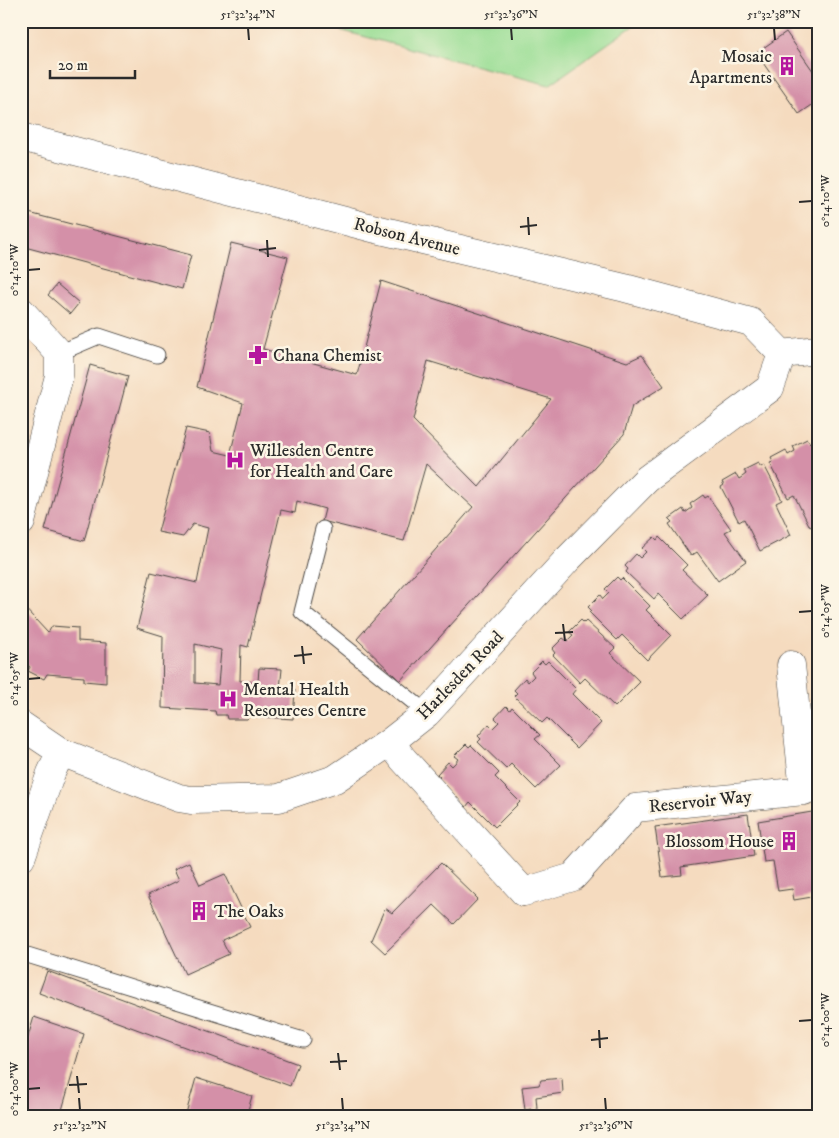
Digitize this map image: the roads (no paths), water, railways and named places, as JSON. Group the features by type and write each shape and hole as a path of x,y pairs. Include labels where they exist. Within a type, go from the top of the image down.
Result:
{"street":[{"name":"Robson Avenue","path":"21,138 376,229 625,288 751,322 782,354"},
{"path":"21,312 59,353 59,376 21,522"},
{"path":"782,354 818,350"},
{"name":"Harlesden Road","path":"21,726 61,752 179,798 191,800 279,798 335,779 390,742 427,713 567,560 647,479 770,388 782,354"},
{"name":"Reservoir Way","path":"390,742 403,759 524,892 573,877 635,808 804,791 791,665"},
{"path":"21,858 51,773 61,752"}],"lane":[{"path":"59,353 99,336 157,355"},
{"path":"322,529 302,612 427,713"},
{"path":"21,953 303,1040"}],"place":[{"name":"Mosaic Apartments","path":"787,66"},
{"name":"Chana Chemist","path":"258,355"},
{"name":"Willesden Centre for Health and Care","path":"235,460"},
{"name":"Mental Health Resources Centre","path":"228,699"},
{"name":"Blossom House","path":"789,841"},
{"name":"The Oaks","path":"199,911"}]}
